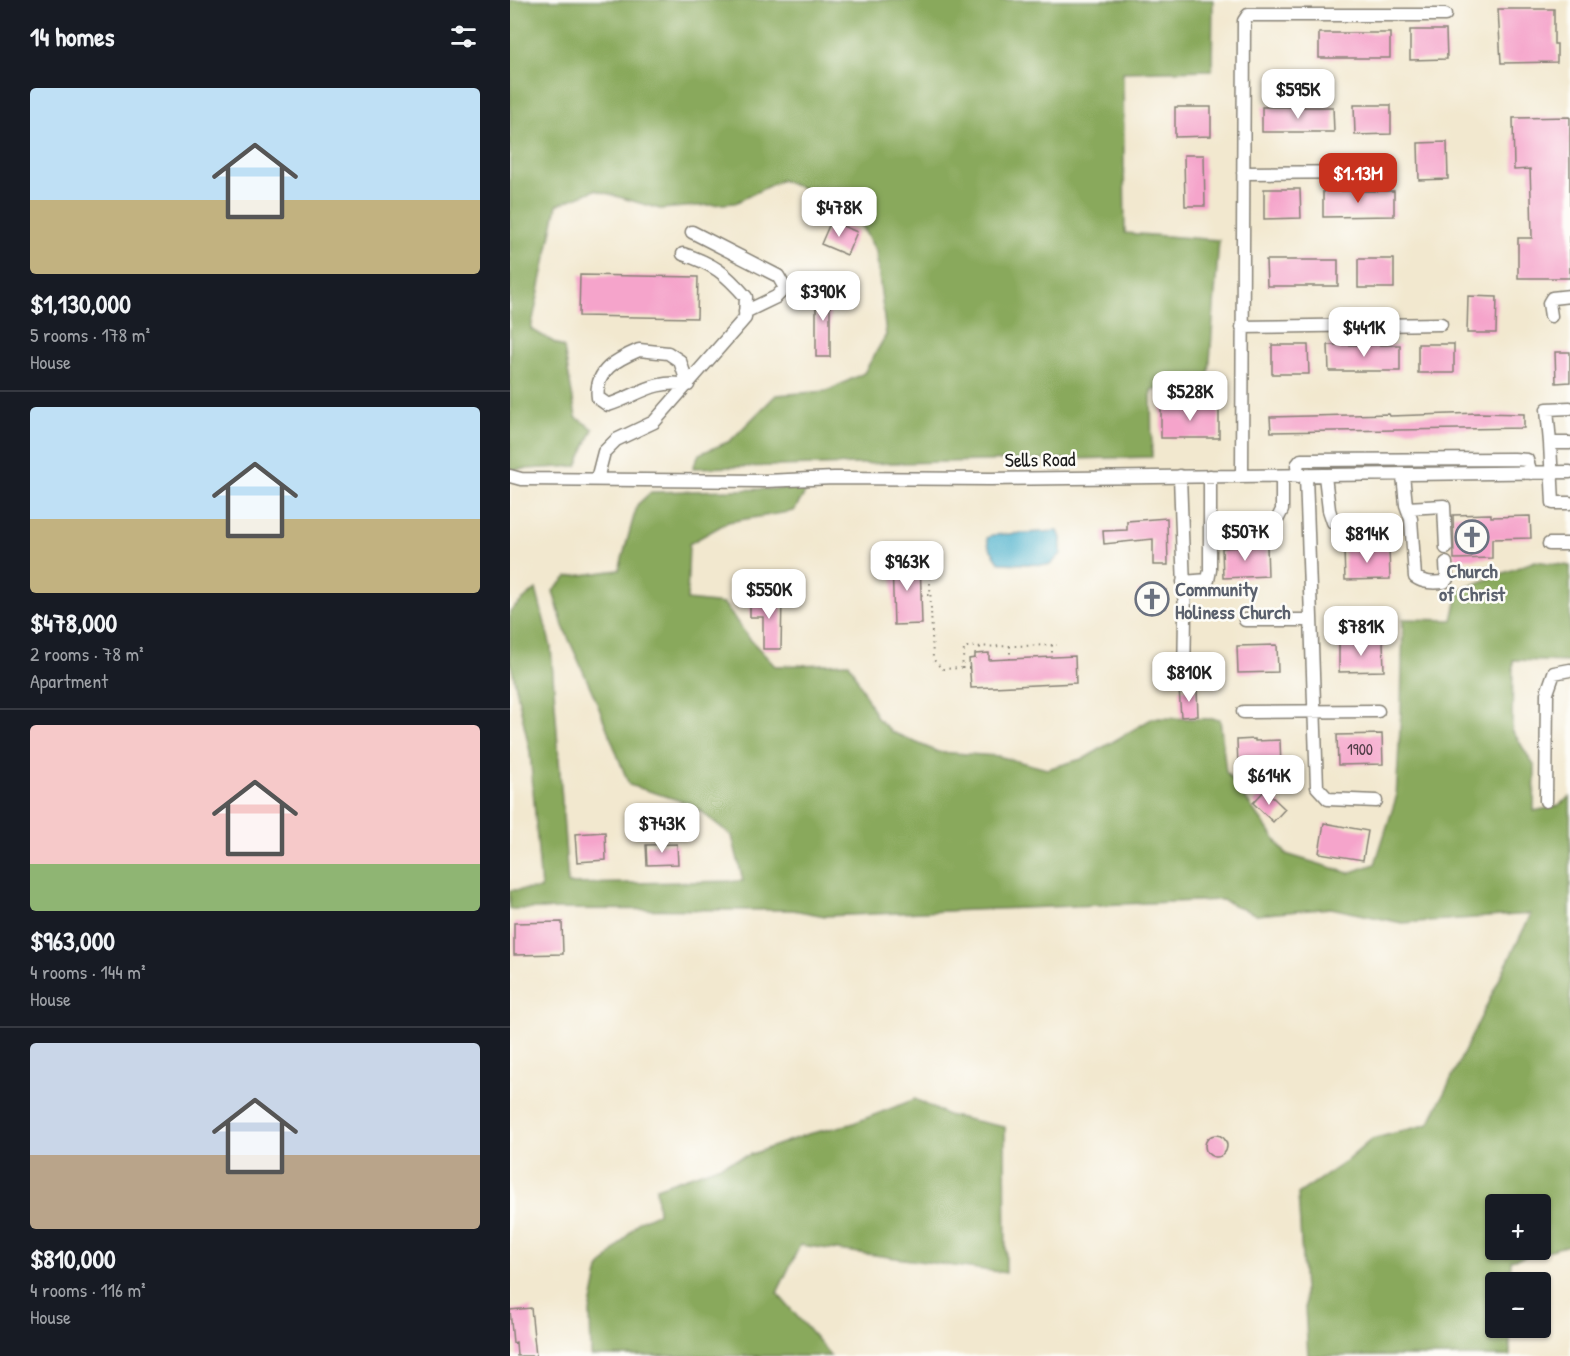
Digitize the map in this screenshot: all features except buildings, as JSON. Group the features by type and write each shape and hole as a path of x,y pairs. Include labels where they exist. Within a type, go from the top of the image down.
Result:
{"street":[{"path":"1242,476 1244,21 1248,15 1446,15"},
{"path":"1243,173 1385,172"},
{"path":"692,232 778,276 785,288 776,297 746,312"},
{"path":"597,479 604,452 616,440 654,422 745,318 746,297 725,274 704,261 683,254"},
{"path":"1551,316 1549,303 1552,298 1570,296"},
{"path":"1242,327 1441,324"},
{"path":"639,350 668,353 680,361 688,385 674,382 654,385 608,405 598,398 596,388 603,371 616,360 639,350"},
{"path":"1570,408 1547,409 1553,503 1570,503"},
{"path":"1550,443 1570,442"},
{"path":"1431,459 1432,475"},
{"path":"1476,459 1476,474"},
{"path":"1376,801 1328,798 1317,787 1302,476 1297,465 1301,460 1527,460 1531,473"},
{"path":"1342,460 1343,476"},
{"path":"1386,460 1386,475"},
{"name":"Sells Road","path":"510,476 521,479 765,481 834,478 991,479 1570,472"},
{"path":"1403,475 1407,508 1411,519 1415,577 1421,581 1444,582 1447,579 1446,563"},
{"path":"1180,476 1185,616 1184,681"},
{"path":"1183,582 1208,580 1210,570 1210,476"},
{"path":"1230,526 1276,522 1282,510 1282,476"},
{"path":"1325,476 1329,510 1333,522 1349,524 1380,522"},
{"path":"1407,508 1444,506 1446,548"},
{"path":"1549,544 1570,544"},
{"path":"1245,620 1310,620"},
{"path":"1546,801 1547,693 1554,673 1570,670"},
{"path":"1243,712 1378,711"}],"path":[{"path":"929,559 933,659 942,669 970,668"},
{"path":"921,576 930,576"},
{"path":"921,595 930,595"},
{"path":"1052,645 1052,657"},
{"path":"962,668 964,649 1057,645"},
{"path":"1010,646 1010,659"},
{"path":"980,647 980,654"}],"green space":[{"path":"510,0 1213,0 1212,70 1123,72 1125,233 1219,240 1209,374 1172,389 1151,390 1152,457 693,468 699,454 730,441 776,395 827,391 864,373 886,335 876,251 850,207 781,180 735,203 660,209 595,190 557,205 531,329 564,348 576,417 593,429 577,466 510,470"},
{"path":"808,488 794,511 728,522 689,544 687,600 724,604 748,637 775,666 849,663 877,718 892,732 938,752 998,756 1047,769 1085,758 1153,718 1220,719 1226,772 1286,854 1349,873 1375,864 1396,798 1403,619 1452,620 1459,590 1535,561 1570,566 1570,662 1513,660 1512,730 1535,767 1534,811 1557,806 1570,797 1570,1245 1551,1250 1551,1194 1485,1194 1485,1260 1511,1260 1510,1272 1485,1272 1485,1338 1510,1338 1510,1356 1308,1356 1298,1194 1345,1162 1372,1139 1429,1124 1531,914 1402,923 1331,908 1257,915 1222,900 825,916 793,910 510,909 510,890 541,889 530,752 510,660 510,611 536,589 551,647 568,884 743,881 732,836 691,804 629,785 595,698 563,626 553,591 567,577 619,570 637,505 651,492"},
{"path":"915,1099 947,1115 1005,1127 1006,1273 800,1245 777,1293 831,1356 591,1356 590,1312 599,1269 639,1221 658,1213 656,1188 808,1134 851,1124"}],"water":[{"path":"1058,531 1061,538 1061,554 1050,565 1000,563 989,547 987,538 992,535"}],"place":[{"name":"Church of Christ","path":"1472,537"},
{"name":"Community Holiness Church","path":"1152,599"}]}
